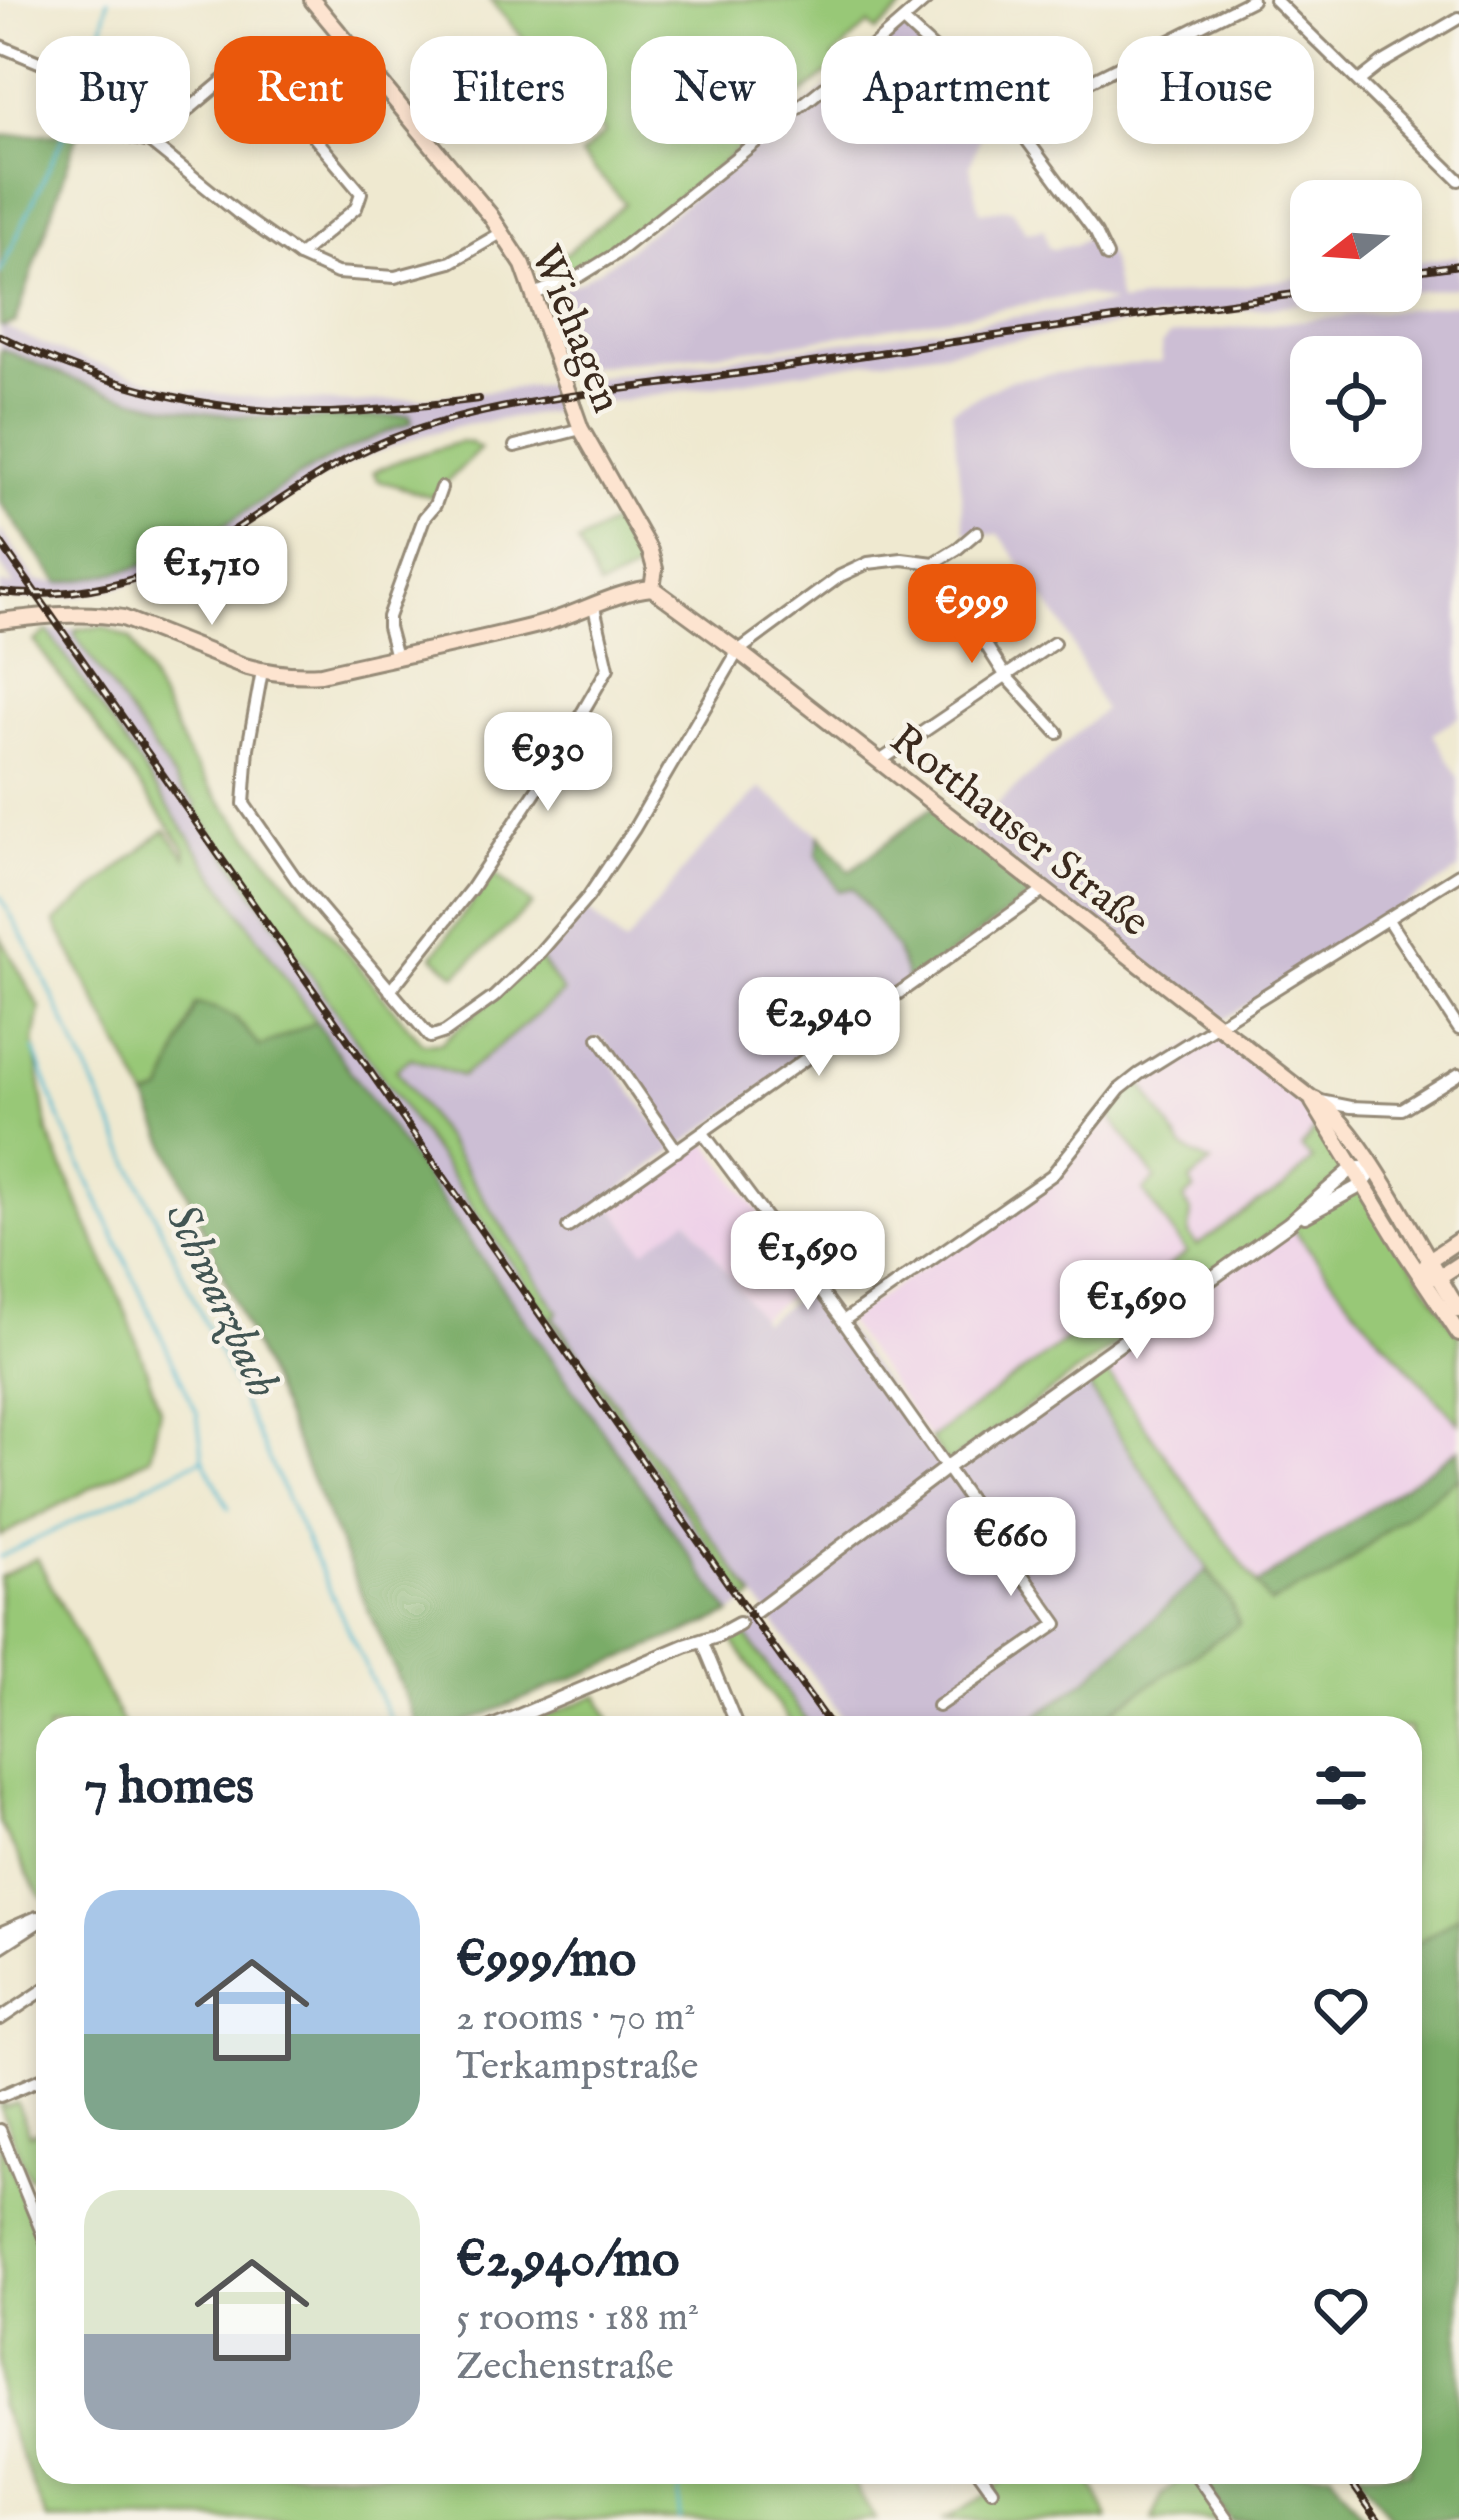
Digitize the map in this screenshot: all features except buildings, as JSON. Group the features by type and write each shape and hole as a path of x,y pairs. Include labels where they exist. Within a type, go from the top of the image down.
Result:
{"main road":[{"name":"Wiehagen","path":"312,0 503,232 524,265 581,429 650,551 656,569 652,588"},
{"path":"0,620 123,618 262,671 302,675 539,624 631,590 652,588"},
{"name":"Rotthauser Straße","path":"652,588 1316,1100 1358,1143 1459,1310"},
{"name":"Rotthauser Straße","path":"1316,1100 1362,1185 1459,1334"},
{"path":"1459,1240 1429,1260 1420,1278 1439,1277 1459,1264"}],"street":[{"path":"535,294 580,276 614,255 926,0"},
{"path":"1093,80 1252,0"},
{"path":"1275,0 1459,180"},
{"path":"1359,80 1459,19"},
{"path":"903,21 920,36"},
{"path":"0,46 36,61"},
{"path":"190,108 249,59 361,193 356,208 298,256"},
{"path":"152,144 298,256 337,273 395,277 451,262 503,232"},
{"path":"1030,144 1096,233 1107,256"},
{"path":"515,446 581,429"},
{"path":"396,656 388,617 424,518 436,505 441,488"},
{"path":"262,671 244,804 296,879 430,1037 445,1032 494,997 589,897 738,651 840,576 868,563 934,563 977,532"},
{"path":"934,563 1005,675 1058,733"},
{"path":"390,991 471,889 545,777 608,668 594,607"},
{"path":"880,761 1054,643"},
{"path":"843,1321 1052,1175 1120,1089 1195,1037 1459,874"},
{"path":"568,1227 1043,891"},
{"path":"1388,920 1459,1029"},
{"path":"599,1038 677,1151"},
{"path":"1316,1100 1402,1109 1459,1074"},
{"path":"703,1133 843,1321 1057,1624 938,1706"},
{"path":"756,1611 947,1467 1288,1224 1353,1168 1375,1168"},
{"path":"1288,1224 1362,1185 1375,1168"},
{"path":"519,1716 739,1624"},
{"path":"702,1641 733,1716"},
{"path":"0,1934 36,1920"},
{"path":"0,1946 36,1923"},
{"path":"0,2019 36,1995"},
{"path":"0,2096 36,2081"},
{"path":"0,2130 36,2218"},
{"path":"988,2484 992,2490"},
{"path":"1202,2484 1228,2520"}],"shaded area":[{"path":"904,25 916,36 890,36"},
{"path":"821,92 821,144 977,144 970,166 980,212 1013,210 1026,232 1044,229 1048,247 1053,249 1075,245 1094,232 1110,258 1119,303 1290,279 1290,305 1160,319 586,406 578,380 1114,303 1085,294 779,346 574,368 549,293 581,281 616,259 758,144 797,144 797,112"},
{"path":"1459,256 1459,287 1422,291 1422,261"},
{"path":"1459,303 1459,716 1433,734 1459,778 1459,870 1220,1022 969,829 1103,710 1064,627 1000,535 965,533 952,409 1009,380 1162,362 1161,344 1171,335 1378,312 1422,312 1422,307"},
{"path":"0,325 68,355 183,390 352,403 550,384 559,411 461,425 364,457 326,475 178,566 127,585 78,596 0,598 0,584 14,586 0,565 0,529 36,581 59,583 224,527 349,446 412,421 409,415 318,421 193,412 102,390 0,348"},
{"path":"76,629 75,636 748,1602 731,1614 48,631"},
{"path":"760,788 820,835 817,854 853,888 896,948 909,984 679,1147 603,1039 593,1036 674,1150 607,1199 644,1250 688,1219 763,1322 815,1286 942,1464 1084,1377 1207,1570 1086,1681 1037,1716 841,1716 553,1316 557,1312 396,1068 411,1057 462,1076 539,958 583,906 625,945 697,853"},
{"path":"1218,1028 1309,1099 1322,1121 1312,1160 1284,1188 1197,1246 1189,1234 1191,1212 1184,1199 1189,1181 1183,1149 1138,1077"},
{"path":"1106,1110 1156,1179 1143,1191 1188,1253 930,1439 846,1321 1054,1176"},
{"path":"703,1137 811,1281 760,1318 689,1220 644,1251 609,1202"},
{"path":"1290,1225 1367,1322 1459,1423 1459,1449 1257,1585 1102,1365"},
{"path":"761,1620 829,1716 803,1716 744,1632"}],"green space":[{"path":"490,0 912,0 876,32 869,24 856,36 821,36 821,79 797,99 797,36 631,36 631,144 744,144 694,187 582,268 555,278 540,261 568,252 625,203 581,155 593,144 607,144 607,36 521,36"},
{"path":"36,135 36,144 74,144 16,322 3,327 0,325 0,136"},
{"path":"2,349 106,391 183,409 294,419 410,415 412,422 317,466 183,549 127,570 59,583 0,502"},
{"path":"460,442 480,449 432,497 378,480 373,472 401,460"},
{"path":"618,520 645,567 599,588 578,543"},
{"path":"104,627 131,639 190,759 213,792 422,1043 441,1043 539,958 563,993 462,1076 411,1058 396,1069 558,1312 554,1317 754,1597 748,1602 75,635 76,629"},
{"path":"48,631 316,1022 260,1048 236,1018 196,1005 163,1092 147,1099 55,922 165,830 186,857 185,848 34,641"},
{"path":"933,807 1038,891 909,984 896,948 853,888 839,891 817,854 820,835 850,871"},
{"path":"494,873 532,905 456,975 433,956"},
{"path":"0,936 40,1008 34,1041 48,1133 128,1317 160,1409 150,1457 0,1536"},
{"path":"196,1004 233,1018 260,1047 316,1022 731,1614 481,1716 414,1716 147,1099 163,1092"},
{"path":"1138,1077 1183,1148 1211,1163 1190,1181 1194,1190 1184,1199 1191,1212 1189,1234 1197,1246 1284,1188 1312,1160 1301,1148 1322,1121 1351,1167 1286,1223 948,1464 930,1439 1187,1253 1143,1191 1156,1179 1106,1110"},
{"path":"1362,1187 1459,1336 1459,1423 1367,1322 1290,1225"},
{"path":"1102,1365 1270,1603 1327,1579 1459,1477 1459,1915 1422,1940 1422,1716 1109,1716 1239,1624 1230,1602 1084,1377"},
{"path":"1459,1449 1459,1477 1327,1579 1270,1604 1257,1585"},
{"path":"37,1558 119,1716 36,1716 36,1889 0,1823 0,1577"},
{"path":"1207,1570 1230,1602 1239,1624 1109,1716 1036,1716 1086,1680"},
{"path":"744,1632 803,1716 786,1716 732,1640"},
{"path":"598,1695 608,1716 547,1716"},
{"path":"1459,1915 1459,2520 1392,2520 1366,2484 1422,2484 1422,1940"},
{"path":"2,2101 5,2107 17,2102 30,2134 36,2132 36,2175 29,2178"},
{"path":"0,2140 36,2228 36,2484 854,2484 875,2520 47,2520 0,2405"},
{"path":"1001,2484 1092,2484 1108,2520 944,2520"},
{"path":"1174,2484 1201,2484 1223,2517 1153,2520 1162,2495"},
{"path":"1204,2484 1340,2484 1365,2520 1230,2520"}],"waterway":[{"name":"Schwarzbach","path":"0,273 78,105 97,54 108,0"},
{"name":"Schwarzbach","path":"0,896 34,956 388,1716"},
{"path":"34,1049 63,1126 197,1413 203,1458 229,1509"},
{"path":"0,1557 203,1458"},
{"name":"Schwarzbach","path":"679,2520 680,2484"}],"railway":[{"path":"1422,270 1459,265"},
{"path":"0,592 81,590 160,570 209,546 364,451 472,414 1290,295"},
{"path":"0,336 119,383 246,409 331,413 479,399"},
{"path":"0,542 823,1716"},
{"path":"1352,2484 1378,2520"}]}
